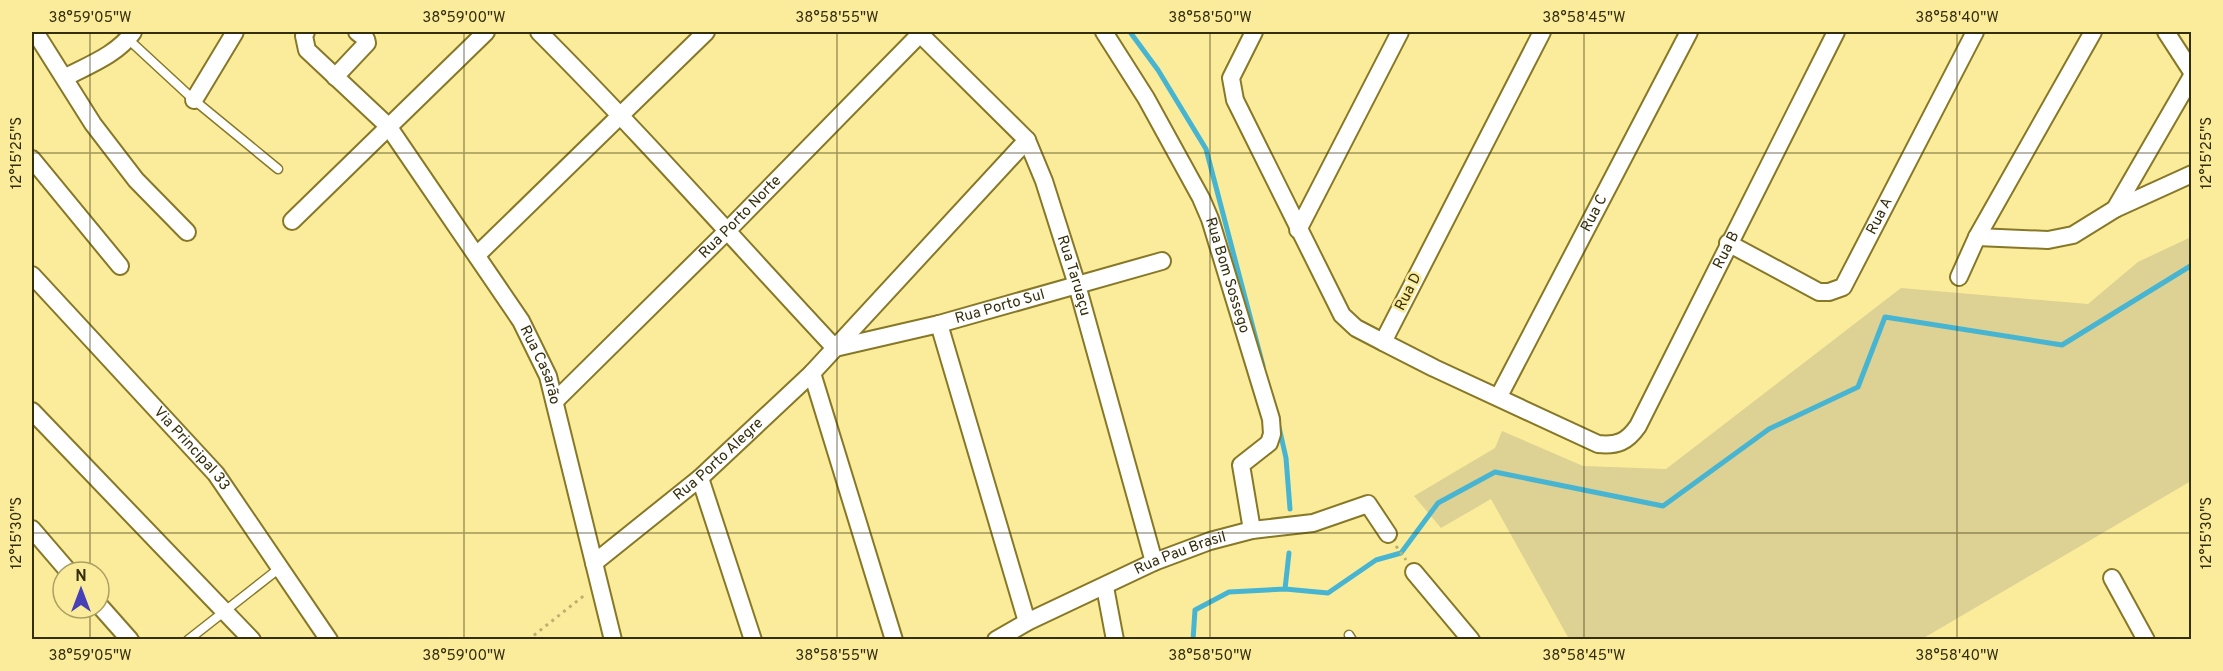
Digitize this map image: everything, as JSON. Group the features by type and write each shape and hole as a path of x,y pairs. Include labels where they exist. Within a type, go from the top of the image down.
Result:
{"street":[{"path":"35,32 93,124 122,162 187,232"},
{"path":"194,100 235,32"},
{"name":"Rua Casarão","path":"306,32 304,36 307,50 388,126 477,255 533,342 548,376 555,400 613,639"},
{"path":"335,77 367,43 366,39 357,32"},
{"path":"292,221 486,32"},
{"path":"539,32 623,116 726,232 835,348"},
{"path":"477,255 623,116 706,32"},
{"name":"Rua Taruaçu","path":"920,32 1027,140 1044,181 1077,285 1154,562"},
{"name":"Rua Porto Norte","path":"555,400 726,232 920,32"},
{"name":"Rua Bom Sossego","path":"1104,32 1146,98 1201,198 1259,378 1273,429 1269,444 1241,465 1252,530"},
{"path":"1254,32 1235,66 1232,88 1298,230 1342,315 1356,328 1383,342 1434,368 1499,396"},
{"path":"1298,230 1400,32"},
{"name":"Rua D","path":"1383,342 1542,32"},
{"name":"Rua C","path":"1499,396 1689,32"},
{"name":"Rua B","path":"1499,396 1598,444 1615,445 1625,442 1638,426 1836,32"},
{"name":"Rua A","path":"1728,243 1819,292 1829,292 1843,287 1974,32"},
{"path":"1959,277 1977,237 2093,32"},
{"path":"2115,209 2192,74 2166,32"},
{"path":"66,78 107,55 130,35"},
{"name":"Rua Porto Alegre","path":"594,564 700,478 812,373 1027,140"},
{"path":"32,159 120,266"},
{"path":"1977,237 2061,238 2073,235 2115,209 2192,174"},
{"name":"Rua Porto Sul","path":"835,348 939,324 1162,261"},
{"name":"Via Principal 33","path":"32,275 216,474 329,639"},
{"path":"939,324 1027,622"},
{"path":"812,373 894,639"},
{"path":"32,411 252,639"},
{"path":"700,478 753,639"},
{"name":"Rua Pau Brasil","path":"996,639 1154,562 1210,541 1252,530 1313,523 1368,504 1388,534"},
{"path":"32,529 59,560"},
{"path":"1414,572 1471,639"},
{"path":"2112,578 2145,639"},
{"path":"1105,587 1115,639"},
{"path":"111,618 130,639"}],"lane":[{"path":"130,35 194,100 278,169"},
{"path":"188,639 281,567"}],"path":[{"path":"1388,534 1414,572"},
{"path":"528,639 599,583"}],"shaded area":[{"path":"2191,237 2191,481 1922,639 1569,639 1491,499 1441,528 1414,496 1495,448 1502,431 1583,466 1666,469 1901,288 2088,304 2138,262"}],"waterway":[{"path":"1130,32 1158,70 1206,149 1263,366"},
{"path":"1193,640 1195,610 1229,592 1285,589 1328,593 1376,560 1401,553 1438,503 1495,472 1663,506 1769,429 1858,387 1885,317 2062,345 2192,265"},
{"path":"1279,427 1286,458 1290,509"},
{"path":"1285,589 1289,553"}]}
